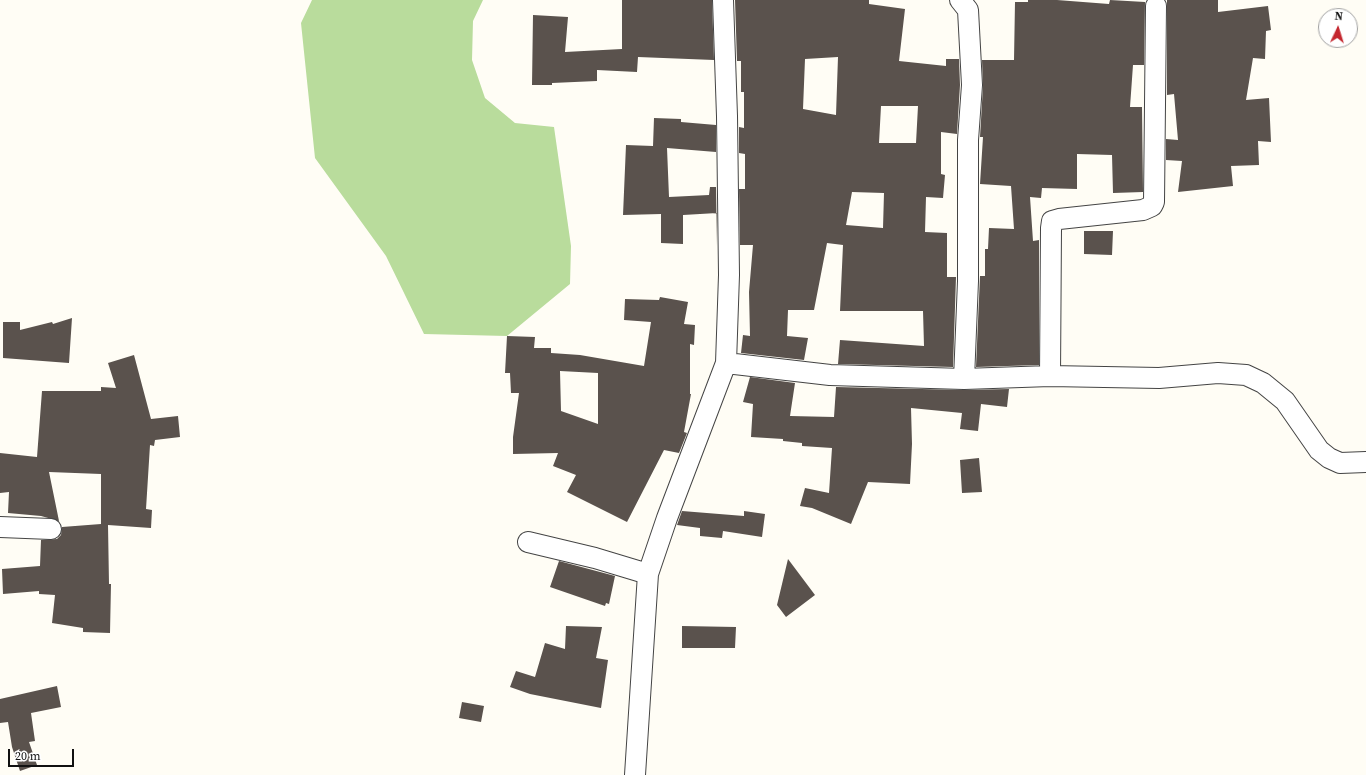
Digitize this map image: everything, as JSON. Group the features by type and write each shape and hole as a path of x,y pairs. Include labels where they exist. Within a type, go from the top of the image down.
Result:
{"street":[{"path":"635,775 648,574 667,518 726,363 728,267 727,116 723,0"},
{"path":"960,0 968,10 972,85 968,140 968,281 964,379"},
{"path":"1050,376 1052,221 1059,218 1143,210 1152,206 1154,202 1156,6"},
{"path":"726,363 830,375 964,379 1050,376 1159,378 1218,373 1246,375 1263,383 1285,401 1319,450 1329,458 1340,463 1366,462"},
{"path":"0,527 51,529"},
{"path":"528,542 595,558 648,574"}],"green space":[{"path":"312,0 483,0 473,21 472,60 485,98 515,123 554,127 571,246 570,284 507,336 424,334 386,256 315,158 301,23"}],"building":[{"path":"622,0 712,0 714,60 638,57 637,72 597,70 597,81 552,83 552,85 532,85 533,15 568,17 565,52 622,49"},
{"path":"735,0 869,0 869,4 905,9 899,61 946,66 946,59 959,59 960,85 957,134 941,132 941,174 945,175 943,198 926,197 925,232 947,233 947,277 956,277 953,367 838,364 840,340 924,346 923,311 840,311 843,245 827,243 814,310 788,310 787,336 808,338 804,360 741,353 743,335 750,336 749,292 753,245 740,245 739,189 745,189 745,154 739,153 739,127 744,128 744,92 741,92 741,61 737,61","holes":["838,57 836,115 803,109 805,59","881,106 918,106 916,143 879,143","852,192 884,193 883,228 846,225"]},
{"path":"1028,0 1057,0 1109,4 1110,0 1145,2 1144,65 1133,65 1130,107 1142,107 1143,192 1113,193 1112,155 1077,154 1077,189 1042,188 1041,198 1030,197 1033,241 1039,240 1039,365 976,367 980,276 985,276 985,249 988,249 989,228 1014,229 1011,186 980,184 983,137 980,137 983,86 982,60 1014,60 1015,2 1028,2"},
{"path":"1167,0 1218,0 1218,12 1268,6 1271,30 1266,31 1265,59 1253,58 1246,100 1269,98 1271,142 1258,141 1259,165 1231,166 1233,186 1178,192 1182,161 1166,160 1166,139 1178,140 1174,94 1167,95"},
{"path":"654,118 681,119 681,122 716,125 716,152 667,148 669,197 709,195 710,187 716,187 716,213 683,215 683,244 661,243 661,214 623,215 626,145 653,146"},
{"path":"716,213 717,213 717,246"},
{"path":"1084,231 1113,231 1112,255 1084,254"},
{"path":"660,297 688,302 684,324 695,325 694,345 690,344 691,394 684,432 687,433 679,453 664,450 627,522 567,492 576,475 553,466 558,453 513,454 513,437 519,393 511,393 510,373 505,373 507,336 535,337 534,348 551,348 551,353 580,355 644,366 651,322 624,320 625,299 659,300","holes":["560,371 598,373 598,424 561,411"]},
{"path":"72,318 69,363 3,358 3,322 20,322 20,330 52,322 53,324"},
{"path":"134,355 151,419 178,416 180,437 155,440 154,446 150,445 146,509 152,510 151,528 108,525 109,584 111,584 110,633 83,632 83,628 52,623 55,595 39,594 39,591 3,594 2,569 40,566 41,540 57,539 61,535 62,527 101,524 101,474 49,472 59,521 41,516 8,513 9,492 0,493 0,453 37,457 42,391 101,391 101,387 116,388 108,363"},
{"path":"750,377 795,383 790,416 834,417 836,387 964,390 1009,389 1007,407 981,404 978,431 960,429 962,413 911,408 912,444 910,484 868,482 851,524 812,508 800,506 805,488 829,493 832,448 802,446 802,443 783,441 783,439 751,437 753,404 743,402"},
{"path":"979,458 982,492 962,493 960,460"},
{"path":"682,511 744,516 744,511 765,514 762,537 723,531 722,538 700,536 700,528 677,525"},
{"path":"788,559 815,595 786,617 777,605"},
{"path":"559,561 615,576 609,604 606,603 605,606 550,587"},
{"path":"566,626 602,627 596,658 608,660 601,708 530,694 510,687 516,671 535,677 545,643 565,649"},
{"path":"682,626 736,627 735,648 682,648"},
{"path":"57,686 61,707 31,713 35,741 29,742 37,765 20,771 12,747 8,722 0,723 0,699"},
{"path":"462,702 484,706 481,722 459,718"}]}
